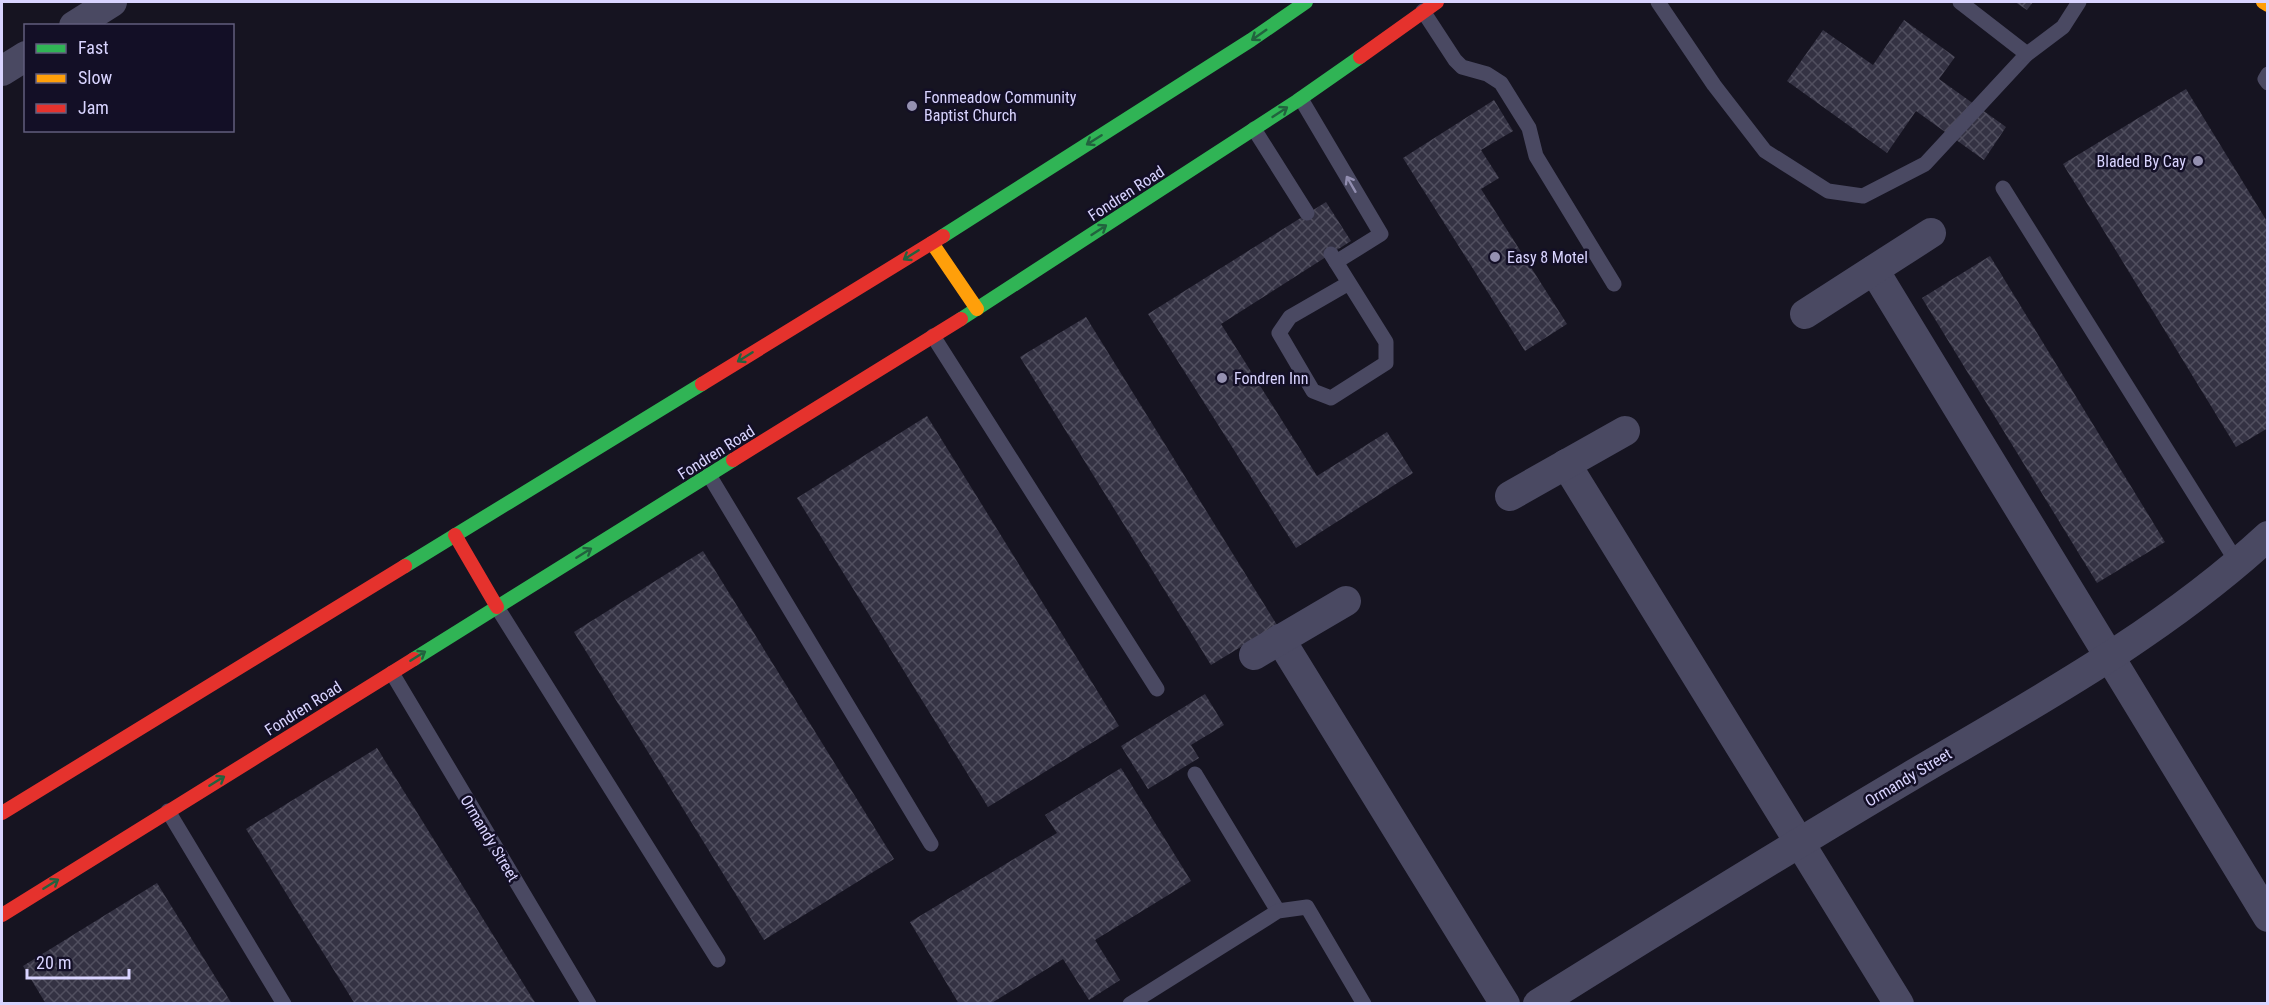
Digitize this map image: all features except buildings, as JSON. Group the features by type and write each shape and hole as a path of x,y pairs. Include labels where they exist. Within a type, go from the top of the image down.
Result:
{"main road":[{"path":"2,813 932,243 1251,40 1306,2"},
{"name":"Fondren Road","path":"2,915 977,309 1301,99 1437,2"},
{"path":"2263,2 2268,5"},
{"path":"932,243 977,309"},
{"path":"455,534 497,607"},
{"path":"6,891 16,906"}],"street":[{"path":"77,24 112,2"},
{"path":"2,71 24,57"},
{"path":"1805,314 1931,233"},
{"path":"1874,270 2268,917"},
{"path":"1510,496 1624,431"},
{"path":"1566,464 1899,1004"},
{"name":"Ormandy Street","path":"1538,1004 1799,842 2110,658 2238,564 2268,536"},
{"path":"1254,655 1346,601"},
{"path":"1280,639 1504,1004"}],"lane":[{"path":"1658,2 1714,85 1764,151 1828,191 1863,196 1925,164 2027,54 2063,27 2079,2"},
{"path":"1960,2 2027,54"},
{"path":"1423,11 1462,67 1487,74 1501,83 1529,128 1536,156 1614,284"},
{"path":"2268,74 2265,79 2268,83"},
{"path":"1301,99 1381,234 1333,258 1349,283 1386,342 1386,363 1331,398 1313,391 1279,333 1290,316 1349,283"},
{"path":"1254,129 1308,213"},
{"path":"2003,188 2238,564"},
{"path":"933,336 1157,689"},
{"path":"709,475 931,844"},
{"path":"497,607 718,960"},
{"name":"Ormandy Street","path":"392,673 589,1004"},
{"path":"1195,774 1278,911"},
{"path":"168,811 284,1004"},
{"path":"1130,1004 1278,911 1307,907 1364,1004"}],"traffic: fast":[{"path":"943,236 1251,40 1306,2"},
{"path":"961,319 1297,101 1360,57"},
{"path":"405,566 702,384"},
{"path":"414,659 733,460"}],"traffic: slow":[{"path":"2263,2 2268,5"},
{"path":"932,243 977,309"}],"traffic: jam":[{"path":"1360,57 1437,2"},
{"path":"702,384 943,236"},
{"path":"733,460 961,319"},
{"path":"455,535 497,607"},
{"path":"2,813 405,566"},
{"path":"2,915 414,659"}],"place":[{"name":"Fonmeadow Community Baptist Church","path":"912,106"},
{"name":"Bladed By Cay","path":"2198,161"},
{"name":"Easy 8 Motel","path":"1495,257"},
{"name":"Fondren Inn","path":"1222,378"}]}
